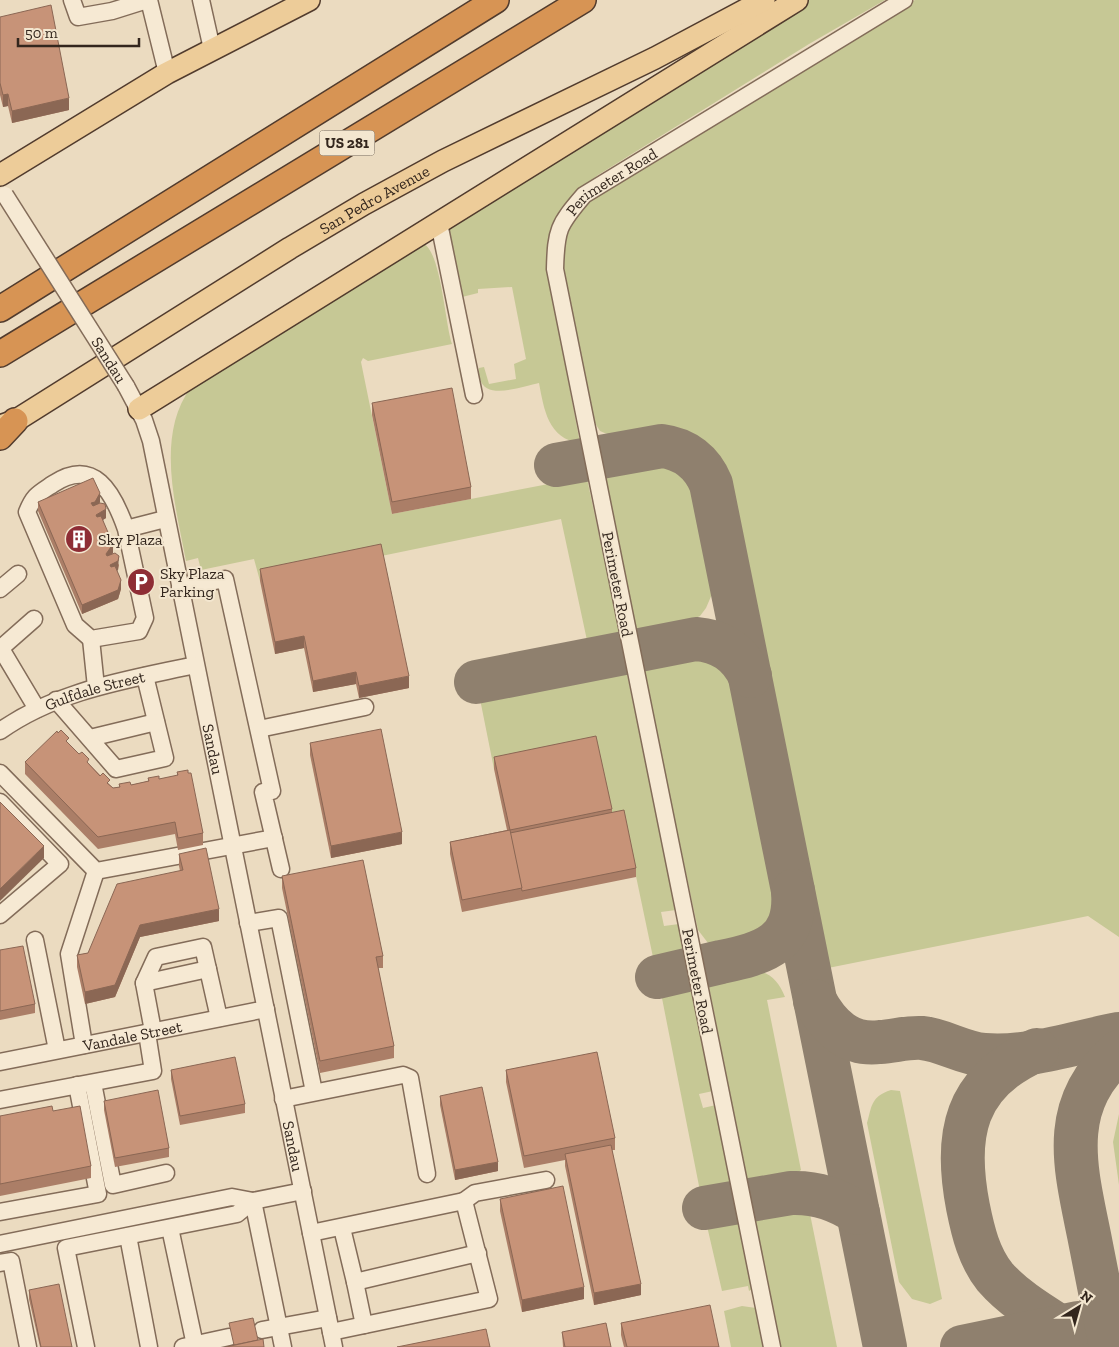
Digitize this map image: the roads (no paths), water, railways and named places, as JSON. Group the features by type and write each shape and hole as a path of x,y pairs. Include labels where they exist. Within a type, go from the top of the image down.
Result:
{"highway":[{"name":"US 281","path":"0,309 496,0"},
{"name":"US 281","path":"0,354 583,0"}],"main road":[{"path":"2,185 167,73 309,0"},
{"name":"San Pedro Avenue","path":"5,428 273,258 373,199 450,158 655,58 764,0"},
{"path":"139,409 797,0"}],"street":[{"path":"72,0 78,17 112,11 148,0 167,73"},
{"path":"201,0 212,49"},
{"name":"Perimeter Road","path":"772,1347 554,269 556,241 564,219 584,195 904,0"},
{"name":"Sandau","path":"2,185 126,386 139,409 151,441 165,518 331,1332"},
{"path":"439,223 474,395"},
{"path":"91,639 139,632 145,618 126,529 119,509 107,488 89,474 67,475 34,496 27,512 75,625 91,639 96,687"},
{"path":"126,529 165,518"},
{"path":"0,589 18,574"},
{"path":"180,588 225,579 272,791 263,792 281,869"},
{"path":"34,619 0,647 37,709"},
{"name":"Gulfdale Street","path":"0,732 37,709 56,700 96,687 196,666"},
{"path":"56,700 116,769 165,758 145,676"},
{"path":"259,729 365,707"},
{"path":"90,738 156,722"},
{"path":"0,773 96,871"},
{"path":"0,802 60,864 0,915"},
{"path":"96,871 274,838"},
{"path":"84,1045 68,954 96,871"},
{"path":"248,923 279,918 314,1092"},
{"path":"35,940 56,1050"},
{"path":"0,1100 153,1072 144,983 156,956 203,947 219,1018"},
{"path":"144,983 208,969"},
{"name":"Vandale Street","path":"0,1062 266,1009"},
{"path":"284,1098 403,1075 410,1078 427,1174"},
{"path":"84,1084 113,1185 166,1173"},
{"path":"0,1212 98,1194 84,1084"},
{"path":"311,1233 464,1201 475,1193 546,1180"},
{"path":"0,1244 232,1197 253,1201 302,1191"},
{"path":"86,1347 66,1248 237,1214 253,1201"},
{"path":"253,1201 283,1347"},
{"path":"262,1330 279,1327 331,1332 489,1299 464,1201"},
{"path":"170,1228 189,1346 229,1337"},
{"path":"342,1228 364,1325"},
{"path":"128,1236 149,1347"},
{"path":"355,1282 478,1254"},
{"path":"0,1263 11,1261 28,1347"}],"place":[{"name":"Sky Plaza","path":"79,539"},
{"name":"Sky Plaza Parking","path":"141,582"}]}
